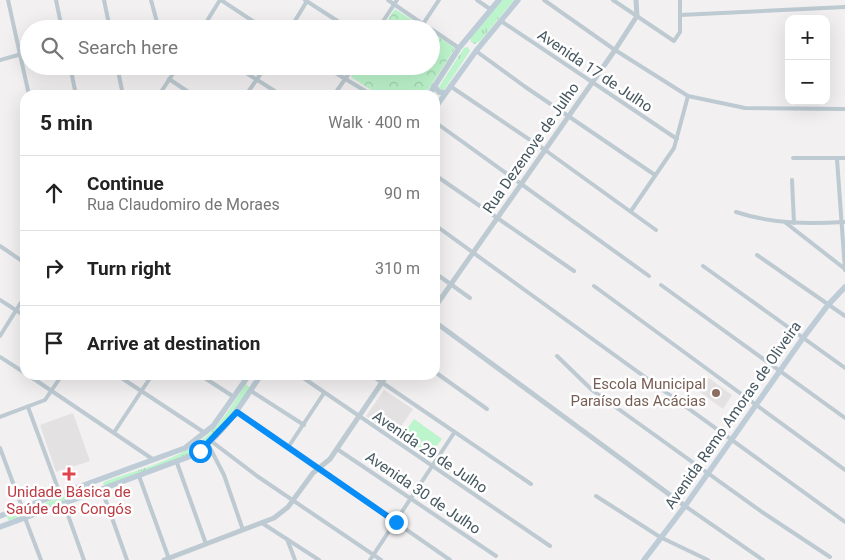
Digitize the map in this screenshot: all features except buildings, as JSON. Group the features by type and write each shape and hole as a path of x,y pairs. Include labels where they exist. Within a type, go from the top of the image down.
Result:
{"main road":[{"path":"432,90 459,48 499,0"},
{"path":"440,100 476,51 518,0"},
{"path":"434,86 437,90"},
{"path":"440,92 445,93"},
{"name":"Avenida Remo Amoras de Oliveira","path":"644,560 660,536 686,506 707,472 803,338 828,305 845,287"},
{"path":"7,524 2,515 185,448 206,434 245,380"},
{"path":"253,380 256,383"},
{"path":"0,527 177,463 191,456 210,442 237,412 258,380"},
{"path":"97,481 102,490"}],"street":[{"path":"0,60 20,54 8,0"},
{"path":"56,0 60,20"},
{"path":"104,0 108,20"},
{"path":"151,0 156,20"},
{"path":"208,20 220,0 252,20"},
{"path":"295,20 307,0 337,20"},
{"path":"388,0 395,2 418,20"},
{"path":"426,20 439,0"},
{"path":"477,0 490,9"},
{"path":"544,0 615,50 688,96 745,108 845,109"},
{"path":"613,0 674,41 679,38 680,0"},
{"path":"636,0 636,16"},
{"path":"384,20 395,2"},
{"path":"680,15 845,8"},
{"name":"Rua Dezenove de Julho","path":"440,300 615,50 636,16"},
{"name":"Avenida 17 de Julho","path":"500,21 677,139"},
{"path":"440,35 459,48"},
{"path":"476,51 655,175"},
{"path":"25,75 28,90"},
{"path":"72,75 75,90"},
{"path":"119,75 122,90"},
{"path":"162,90 172,75"},
{"path":"249,75 273,90"},
{"path":"250,90 260,75"},
{"path":"338,75 363,90"},
{"path":"338,90 348,75"},
{"path":"169,79 186,90"},
{"path":"450,86 631,210 656,230"},
{"path":"631,210 670,156 677,139 688,96"},
{"path":"440,126 650,276"},
{"path":"793,158 845,158"},
{"path":"837,159 845,269"},
{"path":"440,178 574,271"},
{"path":"792,180 794,223"},
{"path":"736,212 763,220 786,223 843,222"},
{"path":"786,223 845,269"},
{"path":"440,228 845,522"},
{"path":"0,246 20,260"},
{"path":"757,255 845,316"},
{"path":"703,266 845,368"},
{"path":"440,276 470,298"},
{"path":"661,285 845,418"},
{"path":"594,286 845,470"},
{"path":"0,300 20,313"},
{"path":"0,336 20,303"},
{"path":"440,326 686,506 763,560"},
{"path":"557,356 592,390 830,557"},
{"path":"0,357 20,370"},
{"path":"440,376 487,409"},
{"path":"35,380 154,460"},
{"path":"0,417 45,400 59,380"},
{"path":"124,380 206,434"},
{"path":"115,432 149,380"},
{"path":"207,380 234,398"},
{"name":"Avenida 29 de Julho","path":"306,380 358,418 550,546"},
{"path":"378,380 531,484"},
{"path":"139,476 167,559 244,530 279,514 295,499 310,477 337,449 384,380"},
{"path":"251,390 304,425"},
{"path":"289,446 324,393"},
{"path":"28,407 60,494"},
{"path":"237,412 289,446 450,560"},
{"path":"370,560 454,433"},
{"path":"210,442 382,560"},
{"path":"210,442 244,530"},
{"path":"0,448 22,507"},
{"name":"Avenida 30 de Julho","path":"337,449 496,556"},
{"path":"177,463 206,544"},
{"path":"102,490 127,560"},
{"path":"596,496 660,536 708,560"},
{"path":"64,504 84,560"},
{"path":"26,518 41,560"},
{"path":"262,522 319,560"},
{"path":"286,538 295,560"}],"shaded area":[{"name":"Escola Municipal Paraíso das Acácias","path":"709,378 732,395 723,409 700,392"},
{"path":"384,390 413,409 395,435 366,416"},
{"path":"73,413 90,461 56,472 40,425"}],"green space":[{"path":"502,0 514,0 480,41 475,44 472,43 470,38"},
{"path":"395,9 412,20 388,20"},
{"path":"440,38 455,48 440,72"},
{"path":"468,47 470,51 444,90 441,90 439,87 464,48"},
{"path":"352,75 438,75 428,90 371,90 351,77"},
{"path":"246,384 250,388 230,417 219,431 197,451 159,469 105,486 103,484 104,482 168,459 192,447 215,427"},
{"path":"414,419 442,439 429,456 401,437"},
{"path":"75,492 77,493 76,496 9,521 7,517"}],"place":[{"name":"Escola Municipal Paraíso das Acácias","path":"716,393"},
{"name":"Unidade Básica de Saúde dos Congós","path":"69,474"}],"route":[{"path":"200,451 237,412 284,442 396,522"}]}
